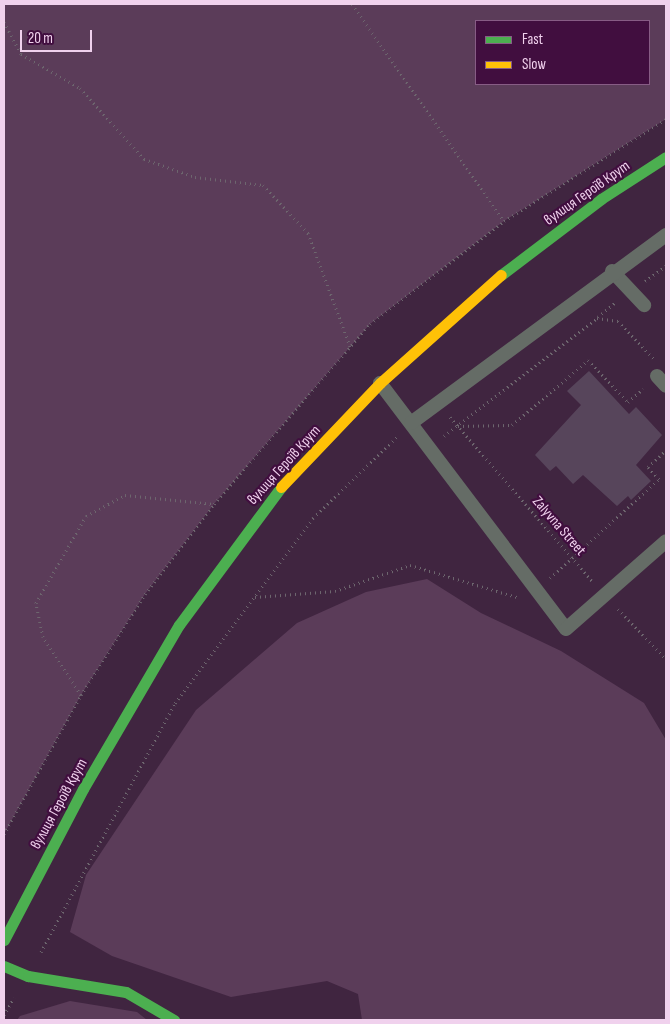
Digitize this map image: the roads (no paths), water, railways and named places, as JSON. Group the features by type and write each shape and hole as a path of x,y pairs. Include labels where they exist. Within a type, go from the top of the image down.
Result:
{"main road":[{"name":"вулиця Героїв Крут","path":"4,940 83,789 179,625 270,498 380,383 484,288 601,199 666,157"},
{"path":"4,966 28,976 126,992 174,1020"}],"lane":[{"path":"411,423 612,271 666,235"},
{"path":"612,271 644,305"},
{"path":"380,383 566,630 666,541"}]}
